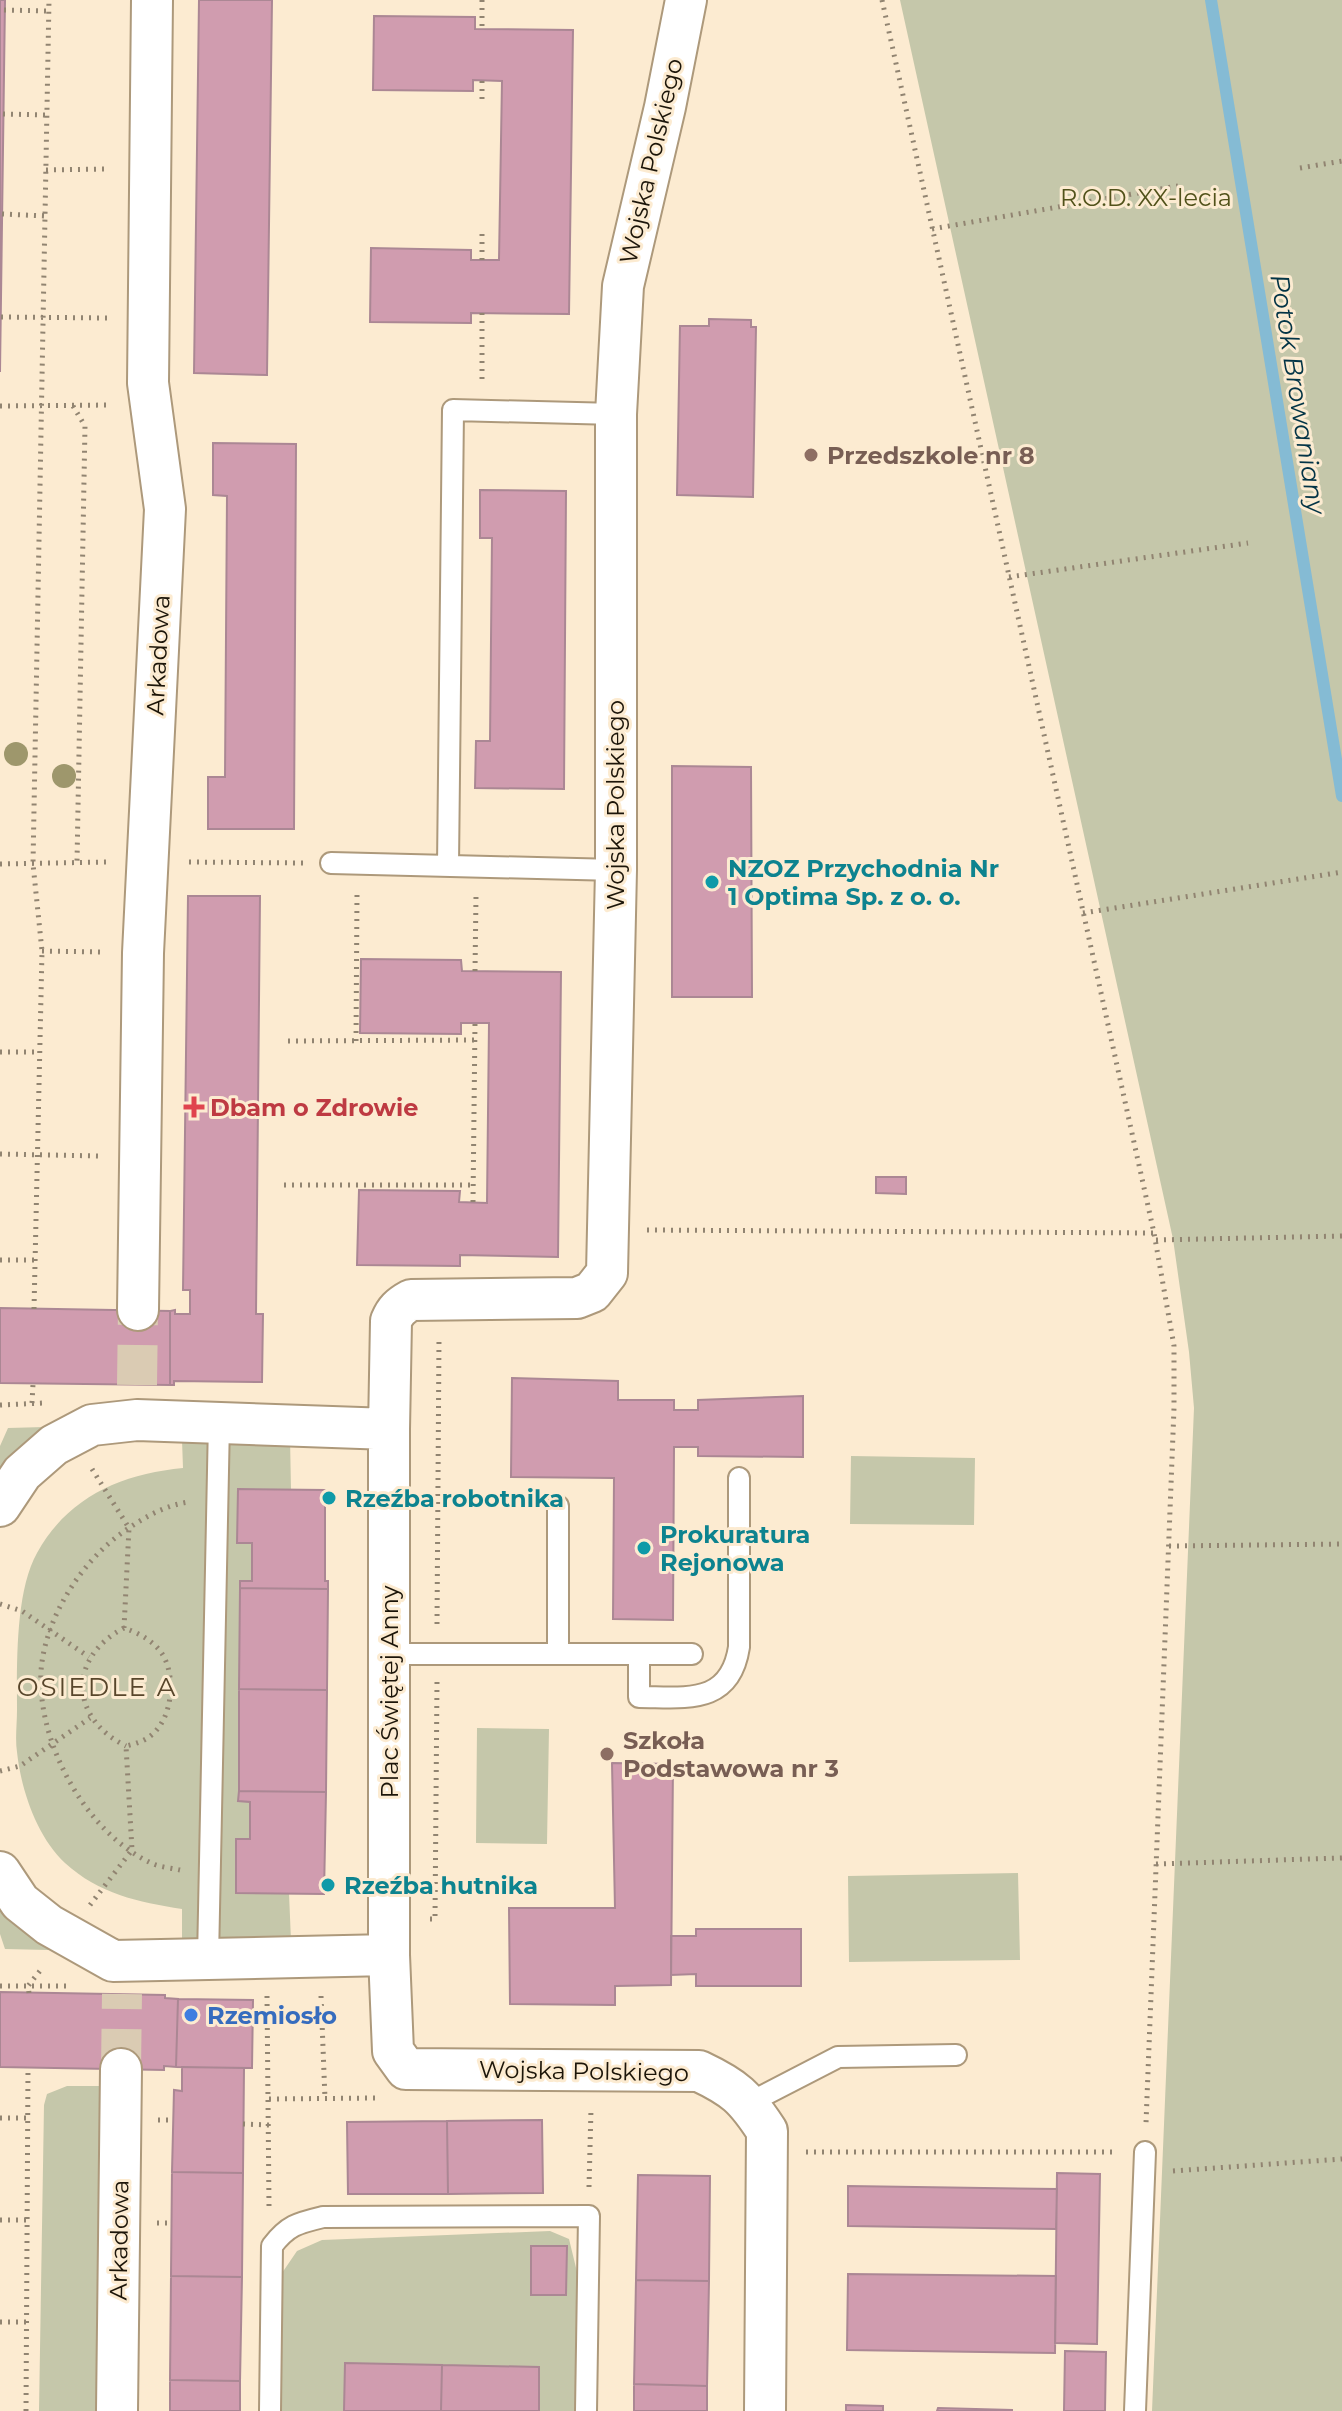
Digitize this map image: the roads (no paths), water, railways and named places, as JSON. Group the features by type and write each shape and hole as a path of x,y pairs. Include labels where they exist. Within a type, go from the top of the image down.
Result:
{"street":[{"name":"Arkadowa","path":"138,1310 143,953 165,509 148,383 152,0"},
{"name":"Wojska Polskiego","path":"389,1429 391,1321 395,1311 411,1300 577,1298 592,1292 607,1273 616,870 616,414 623,286 665,107 686,0"},
{"path":"0,1506 22,1473 54,1445 137,1402 219,1422 389,1429"},
{"name":"Plac Świętej Anny","path":"389,1429 389,1955"},
{"path":"0,1872 20,1902 67,1935 113,1961 121,1980 208,1959 389,1955"},
{"name":"Wojska Polskiego","path":"389,1955 393,2051 406,2069 699,2071 726,2084 758,2117"},
{"name":"Arkadowa","path":"117,2411 121,2069"},
{"path":"758,2117 765,2411"}],"lane":[{"path":"448,866 453,410 616,414"},
{"path":"331,863 616,870"},
{"path":"208,1959 219,1422"},
{"path":"639,1654 639,1697 698,1697 721,1685 736,1664 739,1647 739,1478"},
{"path":"558,1506 558,1654"},
{"path":"389,1654 692,1654"},
{"path":"758,2117 838,2057 956,2055"},
{"path":"1135,2411 1145,2152"},
{"path":"270,2411 272,2246 283,2231 298,2223 323,2217 589,2216 586,2411"}],"waterway":[{"name":"Potok Browaniany","path":"1211,0 1342,796"}],"tunnel":[{"path":"137,1385 138,1310"},
{"path":"121,2069 122,1994"}],"place":[{"name":"Przedszkole nr 8","path":"811,455"},
{"name":"NZOZ Przychodnia Nr 1 Optima Sp. z o. o.","path":"712,882"},
{"name":"Dbam o Zdrowie","path":"194,1107"},
{"name":"Rzeźba robotnika","path":"329,1498"},
{"name":"Prokuratura Rejonowa","path":"644,1548"},
{"name":"Szkoła Podstawowa nr 3","path":"607,1754"},
{"name":"Rzeźba hutnika","path":"328,1885"},
{"name":"Rzemiosło","path":"191,2015"}],"district":[{"name":"OSIEDLE A","path":"97,1687"}],"park label":[{"name":"R.O.D. XX-lecia","path":"1146,197"}]}
